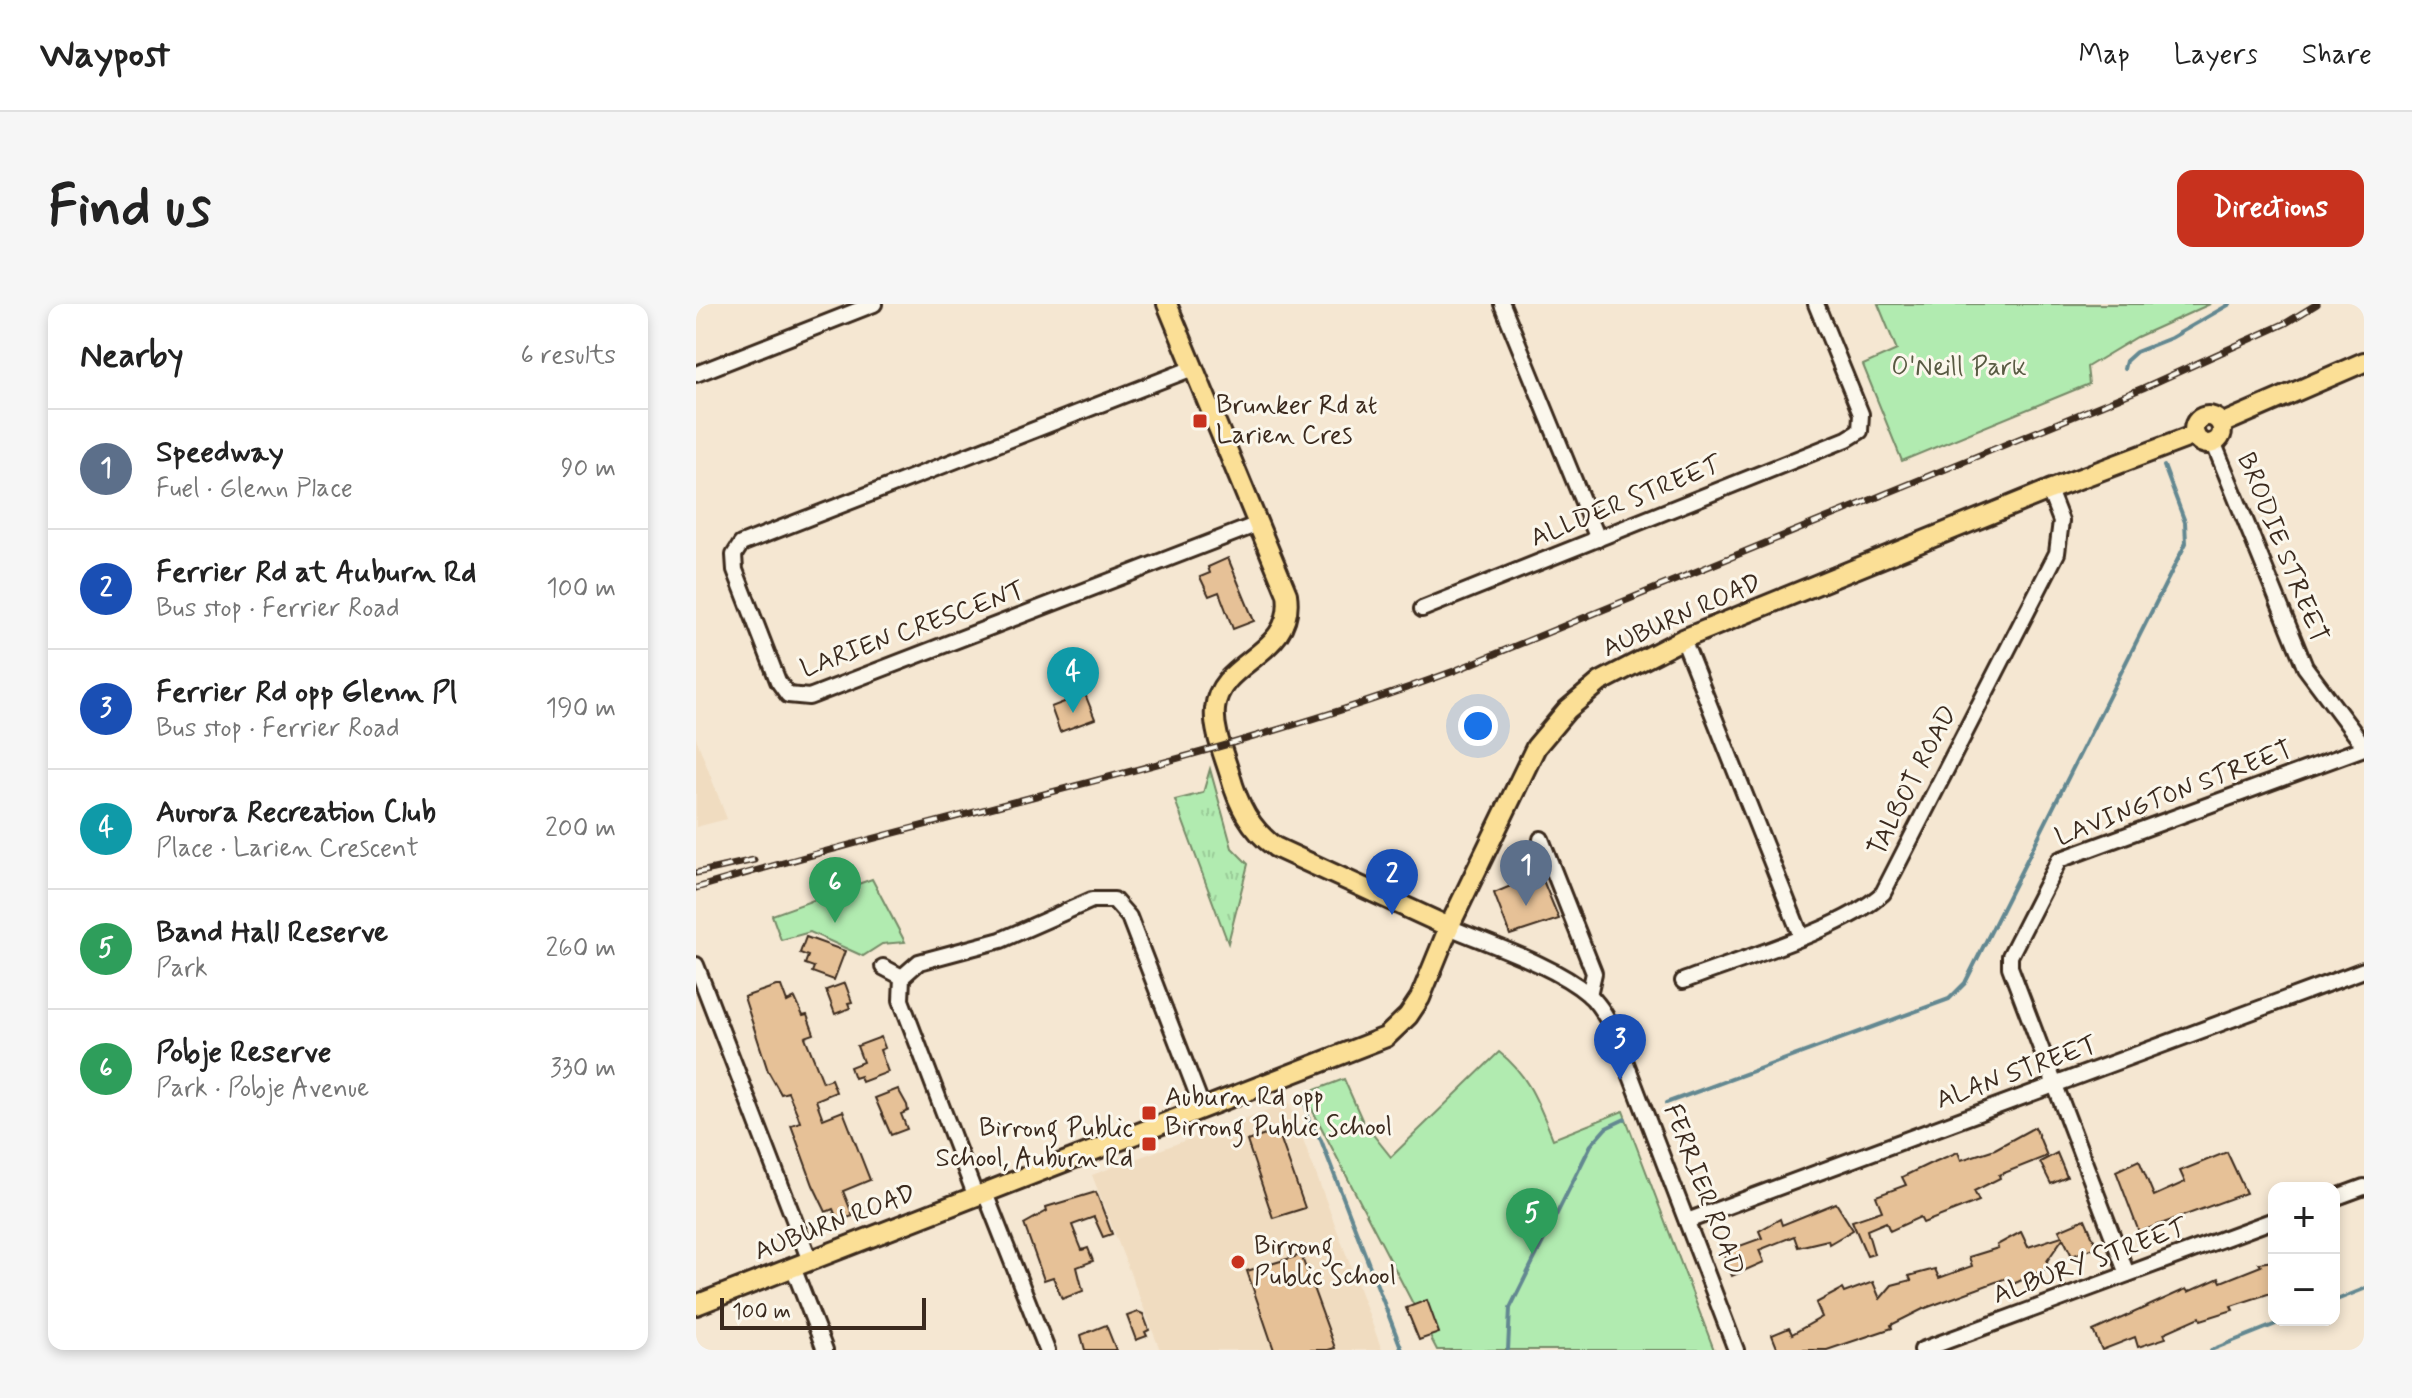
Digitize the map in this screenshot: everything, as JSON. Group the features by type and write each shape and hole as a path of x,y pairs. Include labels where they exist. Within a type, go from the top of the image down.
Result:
{"main road":[{"path":"1167,304 1258,524"},
{"path":"2221,424 2364,362"},
{"path":"2215,417 2221,424 2221,437 2214,444 2205,444 2195,435 2194,425 2200,418 2215,417"},
{"name":"AUBURN ROAD","path":"696,1305 1370,1045 1398,1028 1420,998 1449,927 1529,758 1553,725 1608,677 1683,639 2049,490 2195,435"},
{"name":"FERRIER ROAD","path":"1258,524 1287,594 1287,617 1271,645 1232,676 1217,699 1217,723 1236,794 1245,814 1264,839 1449,927"}],"street":[{"path":"696,374 874,304"},
{"path":"1502,304 1598,539"},
{"name":"ALLDER STREET","path":"1422,609 1847,439 1860,431 1861,414 1816,304"},
{"name":"LARIEN CRESCENT","path":"1193,368 741,544 734,555 735,570 778,681 788,695 809,697 1258,524"},
{"name":"BRODIE STREET","path":"2214,444 2305,667 2364,747"},
{"name":"TALBOT ROAD","path":"1683,981 1801,936 1869,906 1883,893 2057,553 2061,521 2049,490"},
{"path":"1683,639 1801,936"},
{"name":"LAVINGTON STREET","path":"2127,1274 2010,967 2010,956 2059,860 2364,747"},
{"path":"1541,839 1594,973 1589,995"},
{"path":"1047,1350 901,1000 902,977 919,962 1001,940 1092,900 1114,900 1129,917 1203,1109"},
{"name":"FERRIER ROAD","path":"1449,927 1566,979 1589,995 1613,1029 1736,1350"},
{"path":"696,965 801,1264 825,1350"},
{"path":"883,967 902,977"},
{"name":"ALAN STREET","path":"1687,1221 2364,970"},
{"path":"2340,1196 2364,1187"},
{"name":"ALBURY STREET","path":"1922,1350 2268,1222"}],"shaded area":[{"path":"696,738 727,819 696,827"},
{"name":"Birrong Public School","path":"1289,1102 1382,1350 1160,1350 1092,1175"}],"green space":[{"name":"O'Neill Park","path":"1878,304 2210,304 2137,337 2087,367 2089,384 1902,461 1863,365 1897,350"},
{"path":"1210,769 1232,848 1248,864 1228,943 1175,800 1203,793"},
{"path":"872,879 905,942 882,944 863,956 810,932 781,940 772,915"},
{"path":"1499,1052 1526,1081 1553,1139 1623,1111 1714,1350 1437,1350 1304,1094 1344,1079 1363,1122 1391,1157"}],"building":[{"path":"1228,558 1254,621 1233,629 1219,592 1209,596 1200,577 1210,573 1208,567"},
{"path":"1085,694 1095,719 1060,732 1051,707"},
{"path":"1535,861 1559,919 1510,935 1494,893 1518,883 1513,870"},
{"path":"806,937 845,951 834,980 812,972 814,967 805,964 808,956 800,953"},
{"path":"845,983 852,1002 848,1003 850,1008 835,1014 826,990"},
{"path":"781,986 787,1002 795,998 803,1016 807,1015 814,1034 805,1037 823,1082 831,1079 836,1092 816,1100 823,1119 843,1111 870,1180 843,1191 853,1216 838,1221 833,1209 826,1212 813,1185 791,1125 800,1122 797,1113 788,1092 781,1094 768,1071 744,997"},
{"path":"881,1037 885,1048 880,1050 888,1072 862,1082 860,1076 854,1078 850,1067 863,1062 857,1046"},
{"path":"898,1089 907,1105 908,1111 901,1114 907,1129 891,1135 875,1098"},
{"path":"2035,1127 2047,1156 1999,1175 2000,1178 1974,1191 1979,1201 1923,1223 1920,1217 1890,1231 1886,1222 1867,1230 1874,1254 1867,1256 1852,1221 1882,1211 1876,1196 1906,1185 1902,1177 1929,1164 1958,1152 1961,1160 1995,1149"},
{"path":"1278,1131 1305,1208 1273,1218 1247,1141"},
{"path":"2227,1152 2246,1193 2139,1232 2116,1171 2139,1160 2154,1196 2185,1182 2180,1171"},
{"path":"2057,1153 2067,1177 2051,1184 2040,1162"},
{"path":"1096,1192 1112,1234 1103,1237 1094,1217 1072,1225 1082,1250 1088,1248 1093,1261 1077,1267 1083,1291 1062,1299 1053,1277 1044,1280 1024,1224 1047,1211 1046,1207"},
{"path":"1836,1203 1853,1230 1829,1244 1828,1240 1798,1247 1794,1236 1759,1250 1764,1262 1732,1276 1723,1252 1762,1238 1759,1231 1780,1219 1782,1225"},
{"path":"2085,1219 2097,1247 2072,1256 2063,1238 2047,1261 2048,1268 2011,1285 2009,1277 1923,1309 1891,1325 1892,1328 1827,1350 1778,1350 1772,1335 1789,1328 1792,1334 1822,1317 1816,1303 1842,1289 1844,1293 1873,1282 1880,1299 1892,1285 1911,1280 1909,1276 1935,1269 1939,1278 1972,1266 1969,1257 1998,1248 1997,1245 2021,1232 2028,1247 2062,1236 2059,1230"},
{"path":"1301,1255 1335,1348 1274,1350 1247,1271"},
{"path":"2268,1262 2268,1294 2231,1306 2233,1310 2201,1320 2200,1317 2164,1333 2166,1338 2138,1347 2135,1337 2102,1350 2093,1331 2186,1289 2188,1292 2219,1278 2221,1282 2261,1266 2259,1263"},
{"path":"1427,1300 1439,1333 1419,1340 1406,1308"},
{"path":"1138,1312 1143,1314 1149,1330 1145,1332 1147,1336 1136,1340 1127,1316"},
{"path":"1106,1325 1116,1350 1085,1350 1081,1335"}],"waterway":[{"path":"2124,369 2126,361 2136,352 2171,338 2230,304"},
{"path":"1666,1103 1949,999 1965,983 2186,543 2185,522 2164,466"},
{"path":"1305,1100 1309,1121 1321,1140 1402,1350"},
{"path":"1508,1350 1510,1308 1591,1145 1606,1128 1625,1119"},
{"path":"2340,1299 2364,1289"},
{"path":"2211,1350 2271,1326"}],"railway":[{"path":"696,888 1267,733 1454,671 2143,388 2286,323 2317,304"},
{"path":"696,873 754,860"}],"place":[{"name":"Brunker Rd at Larien Cres","path":"1200,421"},
{"name":"Aurora Recreation Club","path":"1073,713"},
{"name":"Speedway","path":"1526,906"},
{"name":"Ferrier Rd at Auburn Rd","path":"1392,915"},
{"name":"Pobje Reserve","path":"835,923"},
{"name":"Ferrier Rd opp Glenn Pl","path":"1620,1080"},
{"name":"Auburn Rd opp Birrong Public School","path":"1149,1113"},
{"name":"Birrong Public School, Auburn Rd","path":"1149,1144"},
{"name":"Band Hall Reserve","path":"1532,1254"},
{"name":"Birrong Public School","path":"1238,1262"}]}
